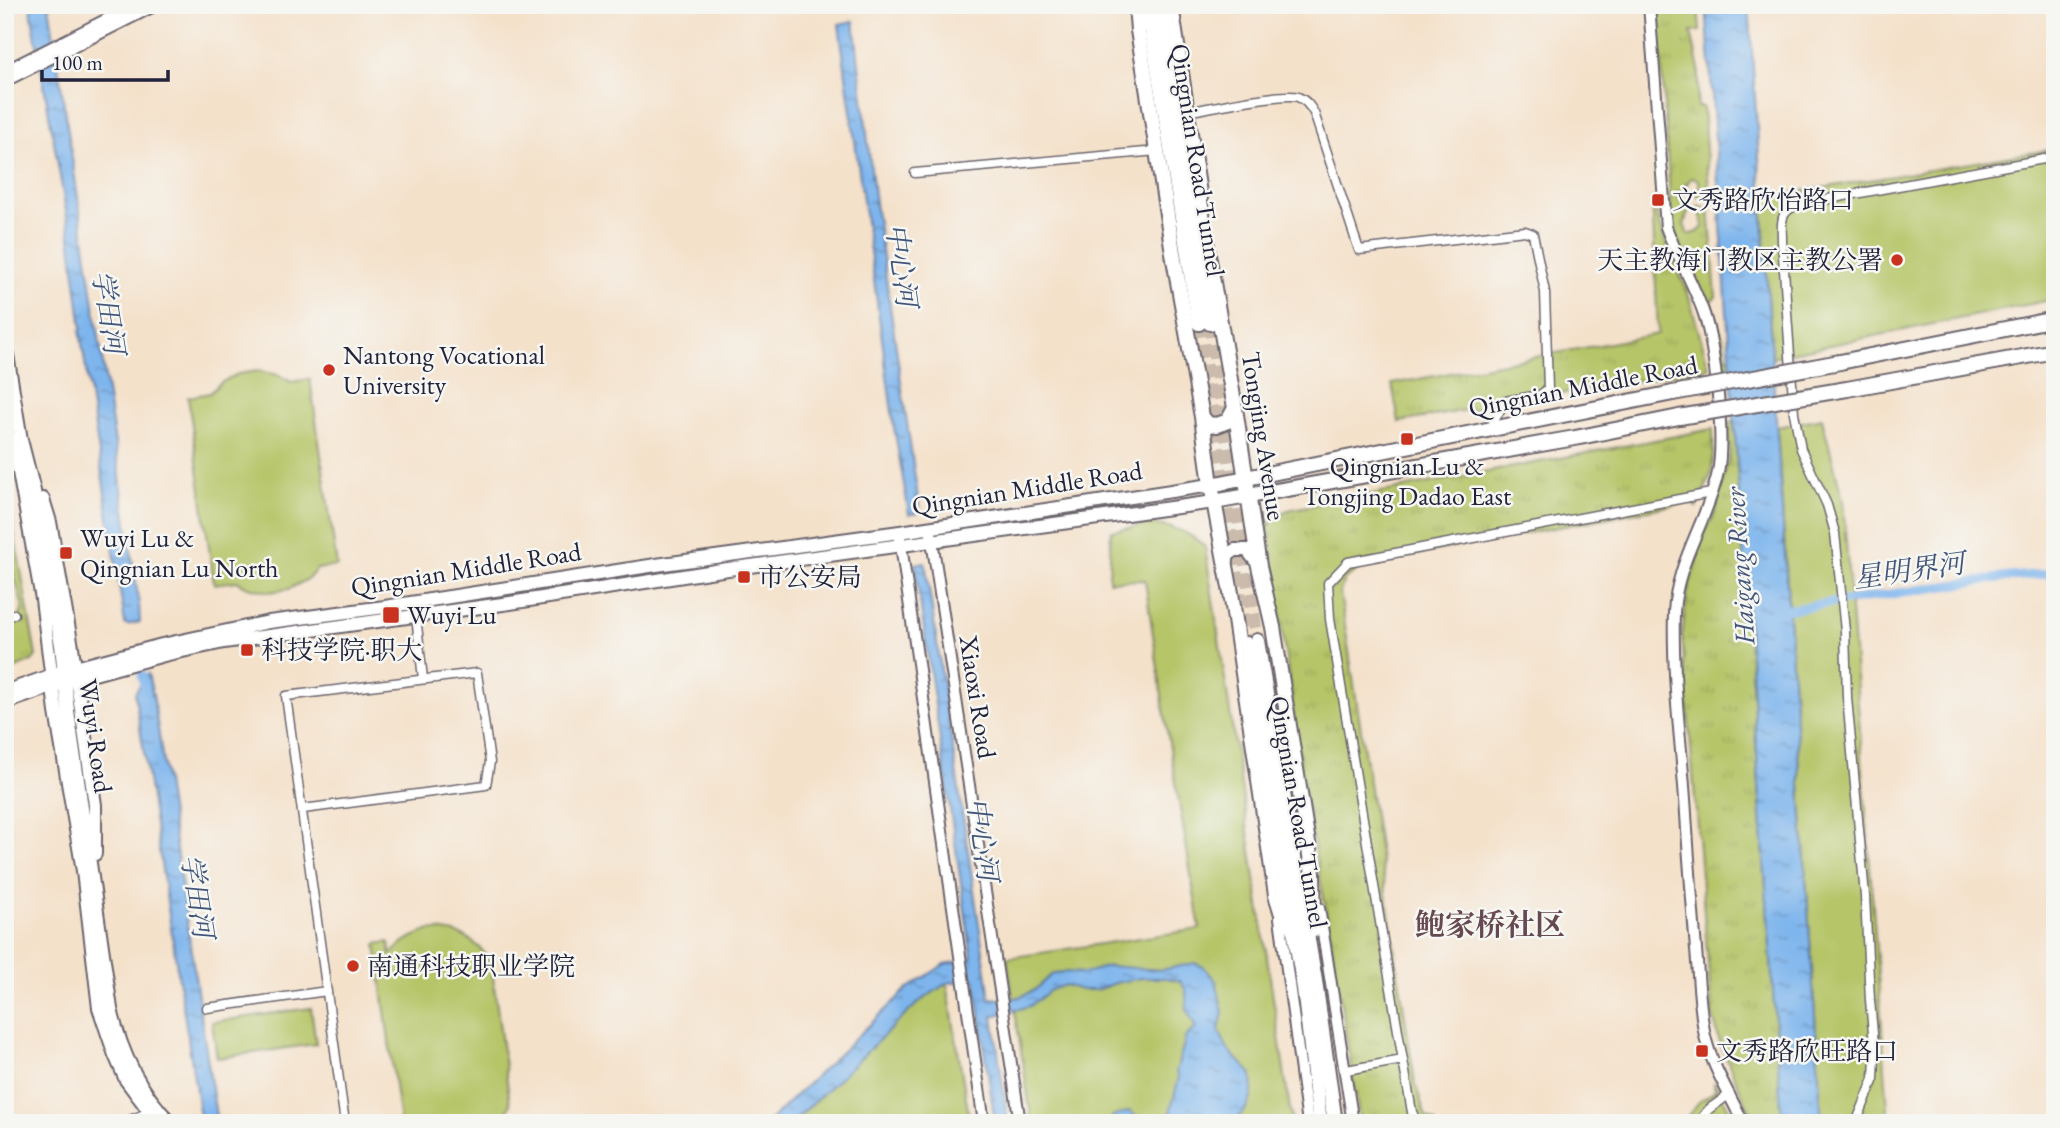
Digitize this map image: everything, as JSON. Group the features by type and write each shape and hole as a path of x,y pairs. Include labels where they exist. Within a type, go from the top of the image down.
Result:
{"main road":[{"path":"1135,5 1211,485 1226,564 1276,895 1309,985 1335,1123"},
{"name":"Qingnian Road Tunnel","path":"1148,5 1205,323 1162,5"},
{"name":"Tongjing Avenue","path":"1171,5 1208,254 1313,874 1309,985"},
{"name":"Qingnian Middle Road","path":"5,692 224,642 728,569 900,539 930,527 1211,485 2055,319"},
{"path":"5,342 21,440 50,522 64,677"},
{"name":"Qingnian Middle Road","path":"5,703 64,677 162,645 269,622 656,565 900,539 932,541 1249,497 2055,351"},
{"name":"Wuyi Road","path":"5,397 42,599 95,805 96,830 92,873 103,961 117,1033 155,1114"},
{"path":"1202,417 1208,424 1217,425 1228,421 1236,408"},
{"path":"1226,564 1228,555 1239,549 1247,550 1259,566"},
{"name":"Qingnian Road Tunnel","path":"1252,643 1309,985"},
{"name":"Wuyi Road","path":"64,677 82,871 99,1008 114,1055 126,1080 155,1114 172,1123"},
{"path":"1309,985 1320,1123"}],"street":[{"path":"61,49 135,5"},
{"path":"5,81 34,62 156,5"},
{"path":"1649,5 1666,227 1704,314 1714,360 1720,451 1718,473 1706,512 1682,569 1674,611 1678,705 1700,999 1705,1035 1715,1068 1743,1123"},
{"path":"5,71 34,62"},
{"path":"1187,112 1280,97 1296,96 1306,101 1314,113 1359,250 1525,231 1533,234 1545,292 1548,389 1540,395 1505,401 1489,430"},
{"path":"915,173 1157,151"},
{"path":"1856,1123 1874,1079 1875,1056 1865,896 1847,697 1845,631 1835,533 1827,505 1801,449 1794,413 1782,217 1788,208 1801,204 2055,157"},
{"path":"1417,1123 1412,1112 1403,1060 1330,619 1328,583 1348,562 1711,493"},
{"name":"Xiaoxi Road","path":"930,527 1020,1123"},
{"name":"Xiaoxi Road","path":"900,539 984,1123"},
{"path":"416,616 423,679"},
{"path":"303,809 486,785 490,762 477,673 286,696 345,1123"},
{"path":"1313,874 1353,1123"},
{"path":"1276,895 1308,1123"},
{"path":"208,1008 327,990"},
{"path":"1346,1070 1403,1060"},
{"path":"1697,1123 1709,1109 1730,1094"},
{"path":"122,1123 155,1114"}],"green space":[{"path":"1658,5 1698,5 1700,31 1691,32 1699,69 1697,107 1703,107 1709,192 1699,198 1695,190 1699,190 1699,180 1691,178 1682,191 1676,192 1680,200 1690,206 1684,224 1688,235 1698,232 1704,226 1698,206 1709,208 1716,297 1711,301 1726,357 1730,357 1731,365 1721,367 1714,327 1680,247 1671,213"},
{"path":"2055,149 2055,299 1772,357 1762,198"},
{"path":"1652,197 1664,238 1687,290 1709,368 1399,422 1392,384 1658,334"},
{"path":"258,371 278,375 291,382 310,379 337,566 317,569 308,579 289,589 269,592 237,581 214,584 188,397 210,393 220,383 238,374"},
{"path":"1822,418 1843,501 1889,1123 1822,1123 1777,427"},
{"path":"1734,421 1782,1123 1755,1123 1720,1044 1712,1013 1682,637 1687,594 1703,537 1716,511 1730,452 1728,423"},
{"path":"1713,429 1712,470 1696,507 1692,503 1684,503 1397,558 1365,565 1344,579 1340,593 1415,1083 1426,1117 1437,1123 1360,1123 1329,927 1306,804 1268,527 1276,516 1288,510"},
{"path":"5,480 36,656 32,661 5,673 5,626 19,618 23,608 5,540"},
{"path":"1151,524 1180,531 1205,547 1292,1123 1032,1123 1007,958 1200,929 1145,580 1109,581 1111,531"},
{"path":"5,565 13,597 10,608 5,612"},
{"path":"431,930 465,937 479,947 491,962 510,1104 503,1123 400,1123 376,944 389,942 391,955 409,939"},
{"path":"947,983 970,1123 792,1123 919,1002"},
{"path":"311,1008 316,1044 217,1058 212,1022"},
{"path":"1714,1082 1737,1123 1682,1123 1699,1102 1715,1091"}],"water":[{"path":"30,5 49,5 139,603 140,622 128,625 125,624 80,330 69,228"},
{"path":"1706,5 1749,5 1822,1123 1782,1123"},
{"path":"854,21 875,203 920,512 909,514 894,427 839,24"},
{"path":"925,562 990,998 1008,1000 1022,996 1035,990 1051,975 1062,972 1086,973 1108,966 1161,970 1195,963 1204,967 1216,981 1223,1012 1219,1030 1227,1049 1252,1074 1250,1102 1232,1123 1110,1123 1112,1117 1130,1111 1140,1121 1169,1117 1179,1077 1176,1072 1186,1036 1196,1028 1187,1010 1186,990 1180,981 1142,978 1096,990 1081,990 1065,985 1051,990 1030,1006 993,1016 1008,1123 995,1123 975,979 947,983 919,1002 792,1123 767,1123 907,989 945,964 972,959 916,575 915,564"},
{"path":"148,674 217,1123 201,1123 135,695"}],"waterway":[{"name":"星明界河","path":"1778,611 1999,578 2055,573"},
{"name":"学田河","path":"142,675 145,692"}],"tunnel":[{"path":"1199,323 1246,644"},
{"path":"1210,323 1257,641"}],"place":[{"name":"文秀路欣怡路口","path":"1658,200"},
{"name":"天主教海门教区主教公署","path":"1897,260"},
{"name":"Nantong Vocational University","path":"329,370"},
{"name":"Qingnian Lu & Tongjing Dadao East","path":"1407,439"},
{"name":"Wuyi Lu & Qingnian Lu North","path":"66,553"},
{"name":"市公安局","path":"744,577"},
{"name":"Wuyi Lu","path":"391,615"},
{"name":"科技学院·职大","path":"247,650"},
{"name":"南通科技职业学院","path":"353,966"},
{"name":"文秀路欣旺路口","path":"1702,1051"}],"district":[{"name":"鲍家桥社区","path":"1490,924"}],"water label":[{"name":"中心河","path":"902,265"},
{"name":"Haigang River","path":"1739,566"},
{"name":"中心河","path":"983,839"}]}
